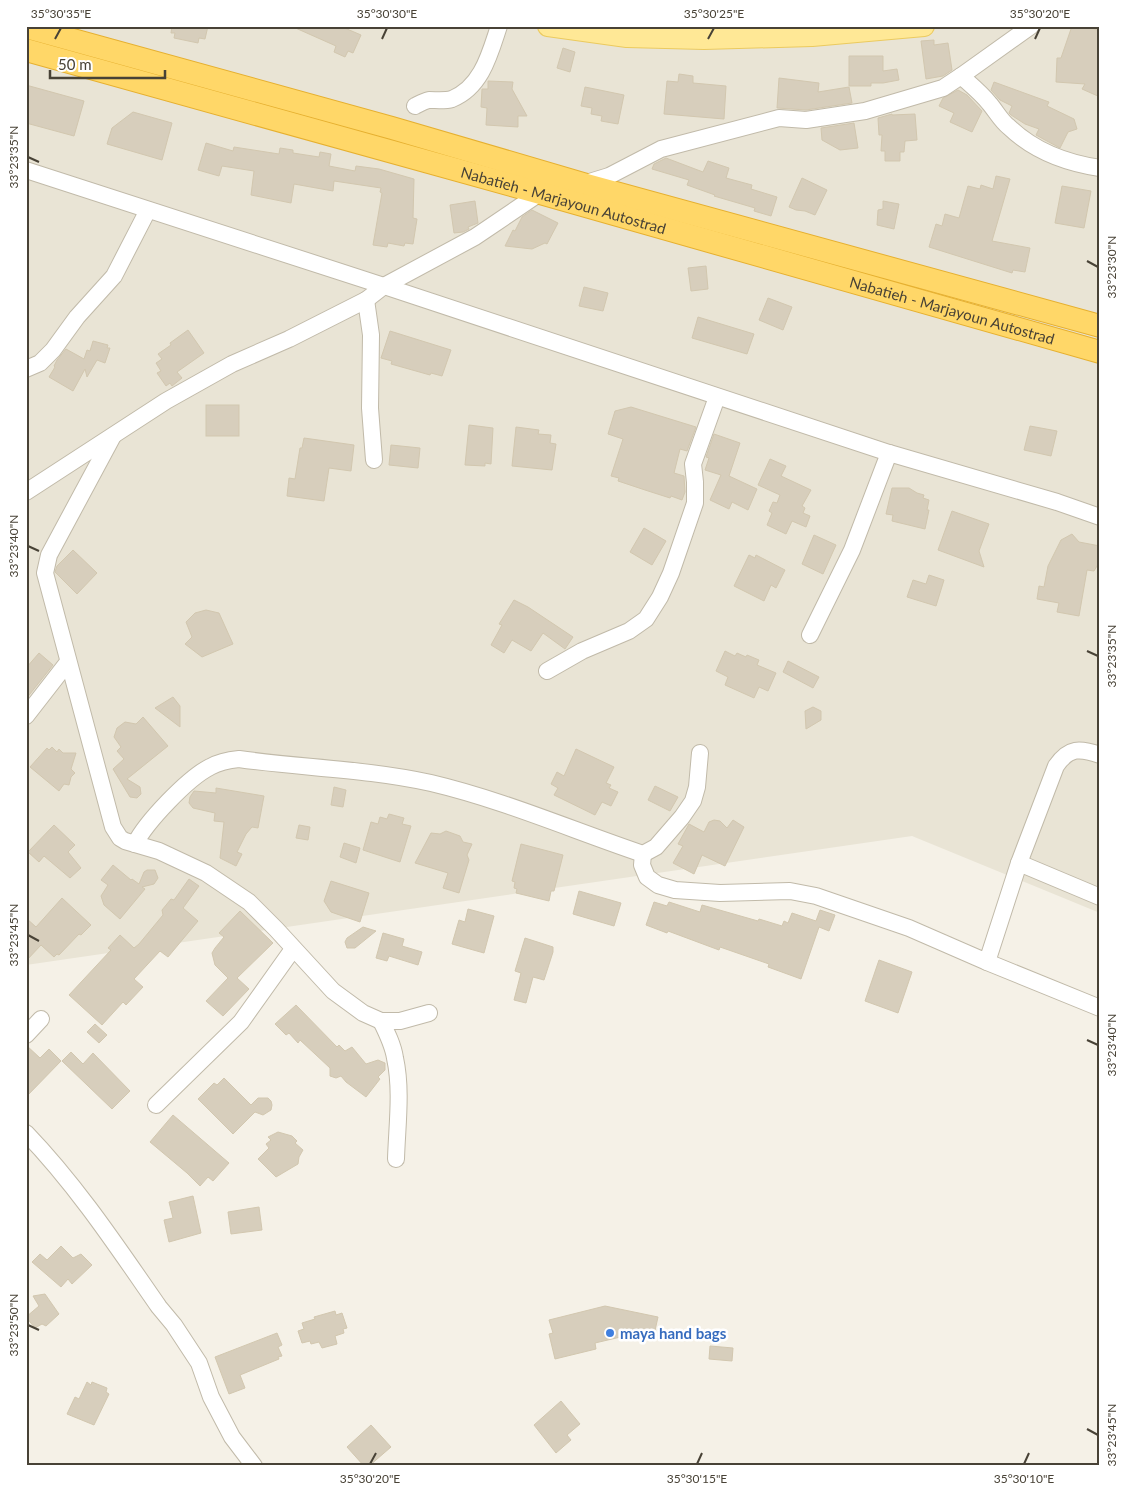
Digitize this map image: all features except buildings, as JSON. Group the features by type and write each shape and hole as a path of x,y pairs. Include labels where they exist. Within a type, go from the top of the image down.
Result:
{"highway":[{"name":"Nabatieh - Marjayoun Autostrad","path":"26,27 392,128 583,184 1100,326"},
{"name":"Nabatieh - Marjayoun Autostrad","path":"26,50 1100,352"}],"main road":[{"path":"548,26 704,39 812,36 924,26"}],"street":[{"path":"415,106 427,100 451,99 462,94 474,84 488,58 499,26"},
{"path":"583,184 609,176 661,149 779,118 806,120 865,111 943,88 1031,26"},
{"path":"961,76 986,100 1007,126 1033,146 1045,153 1066,160 1100,168"},
{"path":"26,170 889,453 1057,502 1100,517"},
{"path":"26,492 166,401 232,364 289,339 366,300 384,286 474,237 540,193"},
{"path":"26,368 40,363 53,350 77,317 114,276 148,210"},
{"path":"366,300 371,335 370,408 374,460"},
{"path":"548,671 582,651 629,631 646,619 660,597 671,573 695,503 693,464 717,397"},
{"path":"113,436 49,555 45,573 113,827 120,838 159,851 206,873 249,902 333,992 363,1013 381,1022 400,1020 429,1013"},
{"path":"810,635 852,550 889,453"},
{"path":"26,716 68,662"},
{"path":"987,962 1019,862 1056,766 1062,757 1078,750 1100,755"},
{"path":"135,844 142,831 156,814 192,780 209,767 227,760 239,760 396,776 432,784 539,816 643,854 656,847 693,801 700,753"},
{"path":"643,854 642,865 648,877 658,885 675,890 720,893 790,891 816,896 909,928 1100,1008"},
{"path":"1019,862 1100,897"},
{"path":"156,1105 241,1022 294,949"},
{"path":"26,1035 41,1019"},
{"path":"381,1022 391,1042 396,1058 398,1092 396,1159"},
{"path":"26,1133 77,1192 159,1308 174,1325 199,1363 211,1397 232,1437 254,1466"}],"shaded area":[{"path":"26,26 1100,26 1100,913 912,836 26,965"}],"place":[{"name":"maya hand bags","path":"610,1333"}]}
